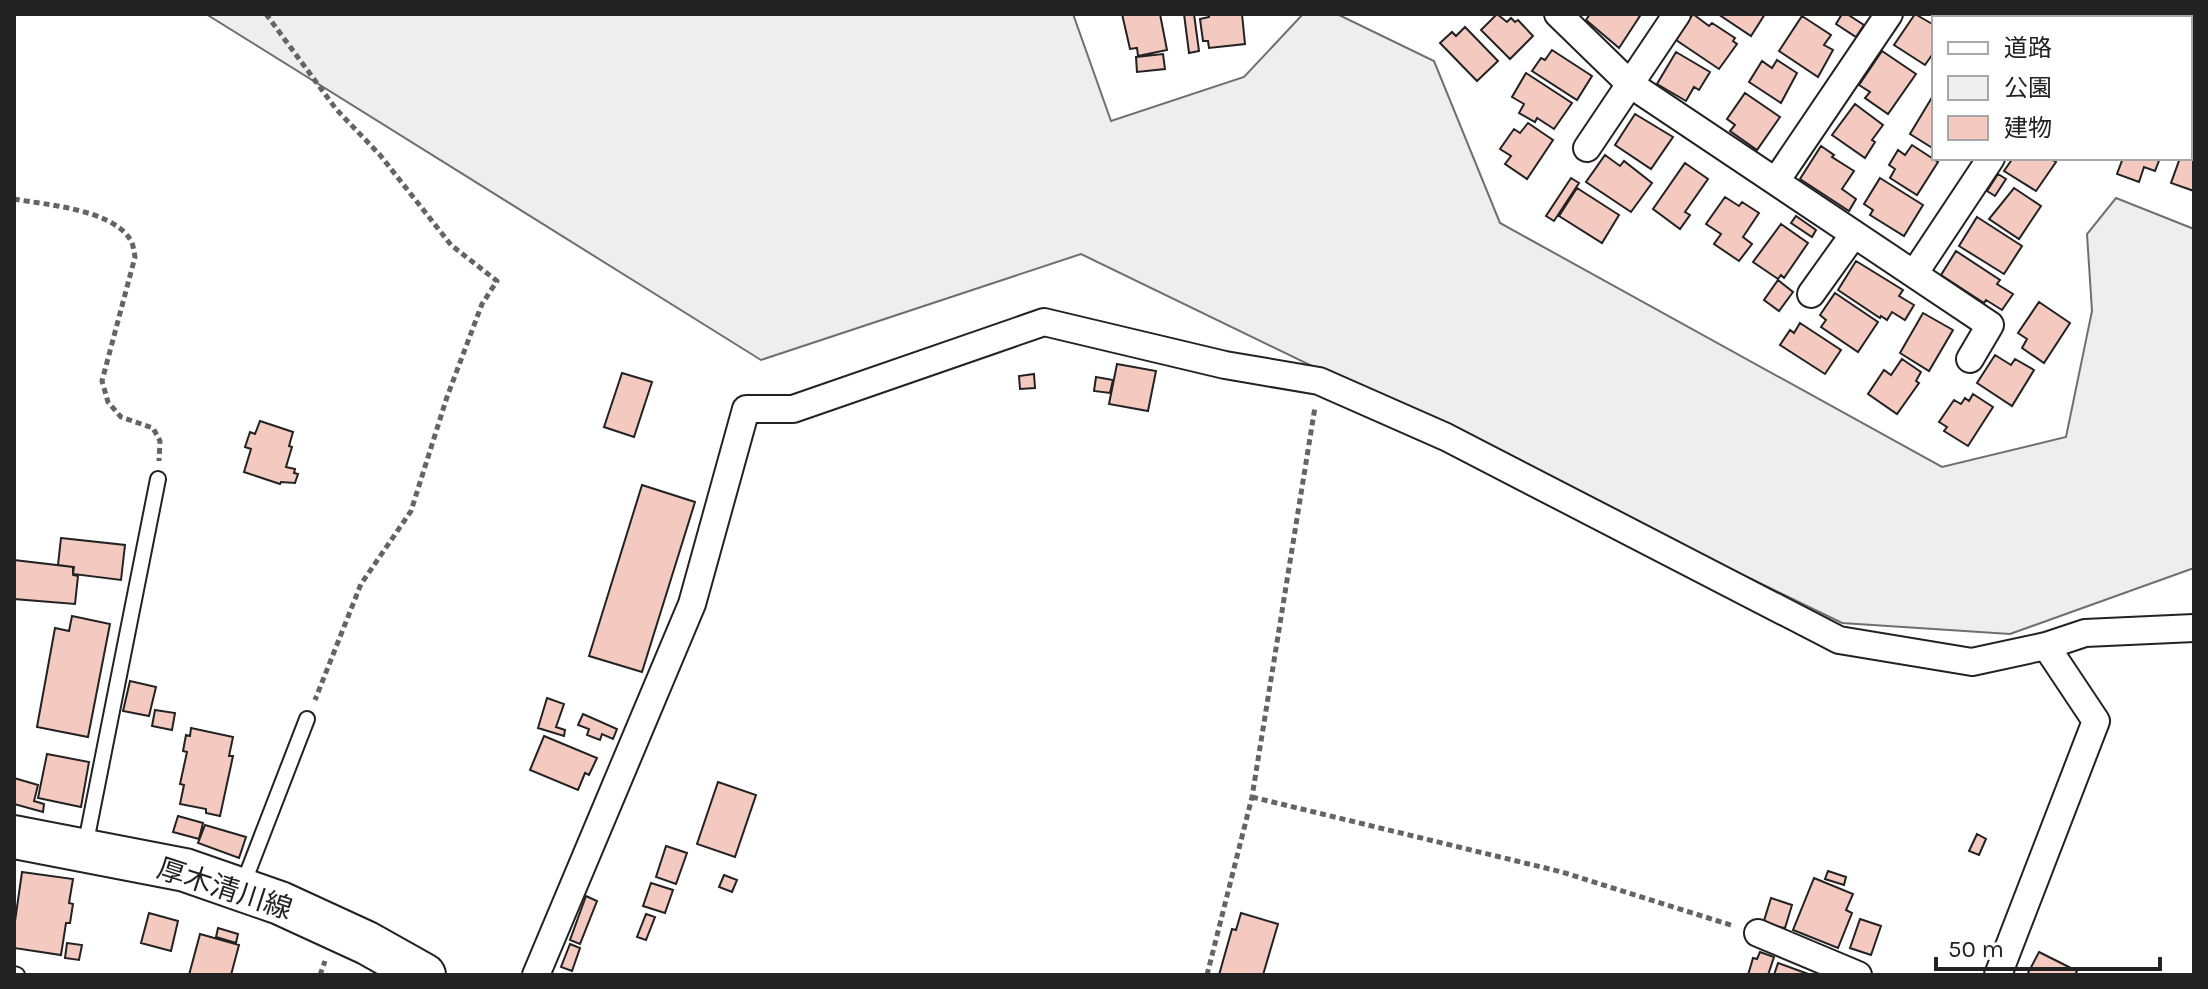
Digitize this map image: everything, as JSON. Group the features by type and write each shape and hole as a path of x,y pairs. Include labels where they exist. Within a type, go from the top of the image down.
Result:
{"main road":[{"name":"厚木清川線","path":"14,837 185,870 280,903 367,943 424,975"}],"street":[{"path":"1558,14 1630,84 1990,325 1970,359"},
{"path":"1587,148 1677,14"},
{"path":"1776,181 1889,14"},
{"path":"1914,274 1990,160"},
{"path":"1811,294 1854,234"},
{"path":"536,975 692,604 746,409 793,409 1044,322 1225,365 1319,381 1446,437 1839,640 1972,662 2046,646 2085,633 2194,628"},
{"path":"1998,975 2096,721 2046,646"},
{"path":"1758,933 1858,975"}],"lane":[{"path":"85,850 158,479"},
{"path":"241,889 307,719"}],"path":[{"path":"266,14 336,109 380,155 451,245 497,281 482,304 447,397 411,511 361,584 307,719"},
{"path":"14,199 84,212 115,224 131,240 135,257 102,381 108,402 121,417 153,428 160,441 158,479"},
{"path":"1207,975 1252,797 1319,381"},
{"path":"1252,797 1562,872 1758,933"}],"green space":[{"path":"206,14 1073,14 1111,121 1244,77 1303,14 1337,14 1434,61 1500,223 1942,467 2066,437 2092,311 2087,234 2116,198 2194,229 2194,568 2010,634 1842,623 1081,254 761,360"}],"building":[{"path":"1122,14 1160,14 1167,50 1138,56 1137,48 1130,49"},
{"path":"1184,14 1194,14 1199,51 1189,53"},
{"path":"1209,14 1242,14 1245,44 1209,48 1208,41 1203,41 1200,19 1209,17"},
{"path":"1497,14 1507,22 1511,18 1515,22 1518,20 1533,36 1510,59 1481,30"},
{"path":"1590,14 1640,16 1619,48 1586,20"},
{"path":"1693,14 1709,26 1712,23 1735,38 1733,41 1737,44 1719,69 1676,40"},
{"path":"1718,14 1765,14 1751,36"},
{"path":"1842,14 1864,25 1856,37 1836,24"},
{"path":"1915,14 1932,24 1932,55 1925,65 1894,45"},
{"path":"2120,14 2125,16 2080,16"},
{"path":"1802,16 1831,35 1824,45 1833,50 1818,77 1779,51"},
{"path":"1465,27 1498,61 1477,81 1440,43 1452,32 1456,36"},
{"path":"1552,50 1592,76 1577,100 1532,71 1541,58 1545,60"},
{"path":"1882,51 1916,74 1888,114 1865,98 1870,92 1859,85"},
{"path":"1676,52 1710,72 1699,90 1694,87 1686,101 1657,84"},
{"path":"1163,54 1165,69 1137,72 1136,57"},
{"path":"1777,60 1797,73 1781,103 1749,82 1762,61 1772,68"},
{"path":"1526,73 1572,103 1554,129 1537,118 1535,122 1519,113 1524,104 1512,97"},
{"path":"1745,93 1780,117 1757,150 1730,131 1735,125 1727,119"},
{"path":"1932,97 1932,148 1910,134"},
{"path":"1855,104 1883,125 1872,140 1875,142 1865,158 1832,135"},
{"path":"1635,114 1673,137 1651,169 1615,145"},
{"path":"1528,123 1553,140 1527,179 1505,164 1511,156 1500,149 1514,129 1520,133"},
{"path":"2194,133 2194,191 2171,183 2179,160 2192,160"},
{"path":"1912,145 1938,162 1917,195 1890,178 1895,169 1889,165 1898,150 1905,155"},
{"path":"1821,146 1854,171 1842,189 1856,199 1849,211 1800,179"},
{"path":"1605,155 1620,166 1624,161 1652,183 1631,212 1586,182"},
{"path":"2012,160 2056,162 2036,191 2004,171"},
{"path":"2122,160 2159,160 2155,171 2144,167 2139,182 2117,174"},
{"path":"1685,163 1708,179 1685,212 1690,215 1680,229 1653,209"},
{"path":"1998,174 2006,179 1995,196 1987,191"},
{"path":"1571,178 1579,183 1554,221 1546,216"},
{"path":"1880,178 1923,205 1904,236 1870,215 1873,210 1864,204"},
{"path":"1577,188 1619,215 1602,243 1559,216"},
{"path":"2014,188 2041,206 2019,239 1989,219"},
{"path":"1725,197 1739,206 1742,202 1759,213 1743,237 1752,244 1739,261 1714,244 1721,234 1706,224"},
{"path":"1796,216 1816,230 1812,237 1791,223"},
{"path":"1977,217 2022,246 2004,274 1959,246"},
{"path":"1781,224 1808,243 1784,278 1781,275 1778,279 1753,262"},
{"path":"1956,251 2000,280 1997,284 2013,294 2002,310 1986,300 1984,303 1941,275"},
{"path":"1856,261 1903,290 1899,296 1914,305 1905,320 1892,312 1887,320 1880,318 1838,290"},
{"path":"1778,280 1793,292 1779,311 1764,300"},
{"path":"1835,293 1878,322 1858,352 1821,327 1826,320 1820,315"},
{"path":"2039,302 2070,323 2044,363 2022,348 2027,339 2018,333"},
{"path":"1923,313 1953,330 1929,371 1900,353"},
{"path":"1800,323 1841,350 1825,374 1780,345 1790,330 1794,333"},
{"path":"1995,355 2011,365 2015,359 2034,370 2012,406 1977,383"},
{"path":"1902,359 1921,372 1916,381 1919,383 1897,414 1868,394 1884,370 1891,375"},
{"path":"1117,364 1156,371 1148,411 1109,404"},
{"path":"622,373 652,382 634,437 604,427"},
{"path":"1034,374 1035,388 1020,389 1019,376"},
{"path":"1096,377 1113,380 1110,393 1094,391"},
{"path":"1973,394 1993,407 1968,446 1944,431 1947,427 1939,422 1954,400 1961,404 1965,398 1969,401"},
{"path":"260,421 293,432 286,467 295,469 294,473 298,474 295,483 280,484 244,472 251,449 245,447 250,432 255,434"},
{"path":"642,485 695,502 642,672 589,656"},
{"path":"61,538 125,545 121,580 73,574 74,567 58,565"},
{"path":"14,560 73,567 73,575 78,576 75,604 14,599"},
{"path":"72,616 110,624 88,737 37,727 55,628 69,631"},
{"path":"130,681 156,687 149,716 123,711"},
{"path":"547,698 564,704 556,727 565,730 564,736 538,728"},
{"path":"155,710 175,713 172,730 152,726"},
{"path":"583,714 617,729 613,739 602,734 600,740 587,735 589,729 578,725"},
{"path":"191,728 233,737 229,756 233,756 220,816 206,813 206,809 180,804 184,785 180,784 187,752 183,751 186,735 190,736"},
{"path":"544,736 597,758 589,775 585,773 578,790 530,770"},
{"path":"47,754 89,762 81,807 38,798"},
{"path":"14,778 38,785 34,801 44,804 43,812 14,804"},
{"path":"718,782 756,795 735,857 697,844"},
{"path":"178,816 203,823 199,839 173,832"},
{"path":"205,825 246,837 239,858 198,843"},
{"path":"1977,834 1986,839 1979,855 1969,851"},
{"path":"666,846 687,853 676,884 656,877"},
{"path":"1828,871 1846,877 1844,885 1825,879"},
{"path":"22,872 73,879 70,923 66,923 61,955 14,948"},
{"path":"724,875 737,880 732,892 719,887"},
{"path":"1814,878 1853,894 1846,910 1852,913 1838,948 1793,930"},
{"path":"651,883 673,890 665,913 643,906"},
{"path":"586,896 597,901 580,944 570,940"},
{"path":"1771,898 1792,905 1785,928 1763,924"},
{"path":"149,913 178,921 171,951 141,943"},
{"path":"1241,913 1278,924 1263,975 1219,975 1232,929 1236,930"},
{"path":"646,914 655,917 646,940 637,937"},
{"path":"1860,919 1881,926 1871,955 1850,948"},
{"path":"218,928 238,934 236,943 216,937"},
{"path":"200,934 239,945 231,975 189,975"},
{"path":"67,943 82,945 79,960 65,958"},
{"path":"570,944 580,948 572,971 561,967"},
{"path":"1760,952 1774,957 1768,975 1748,975 1753,958 1757,959"},
{"path":"2039,952 2077,971 2075,975 2027,975"},
{"path":"1778,963 1811,975 1774,975"}]}
